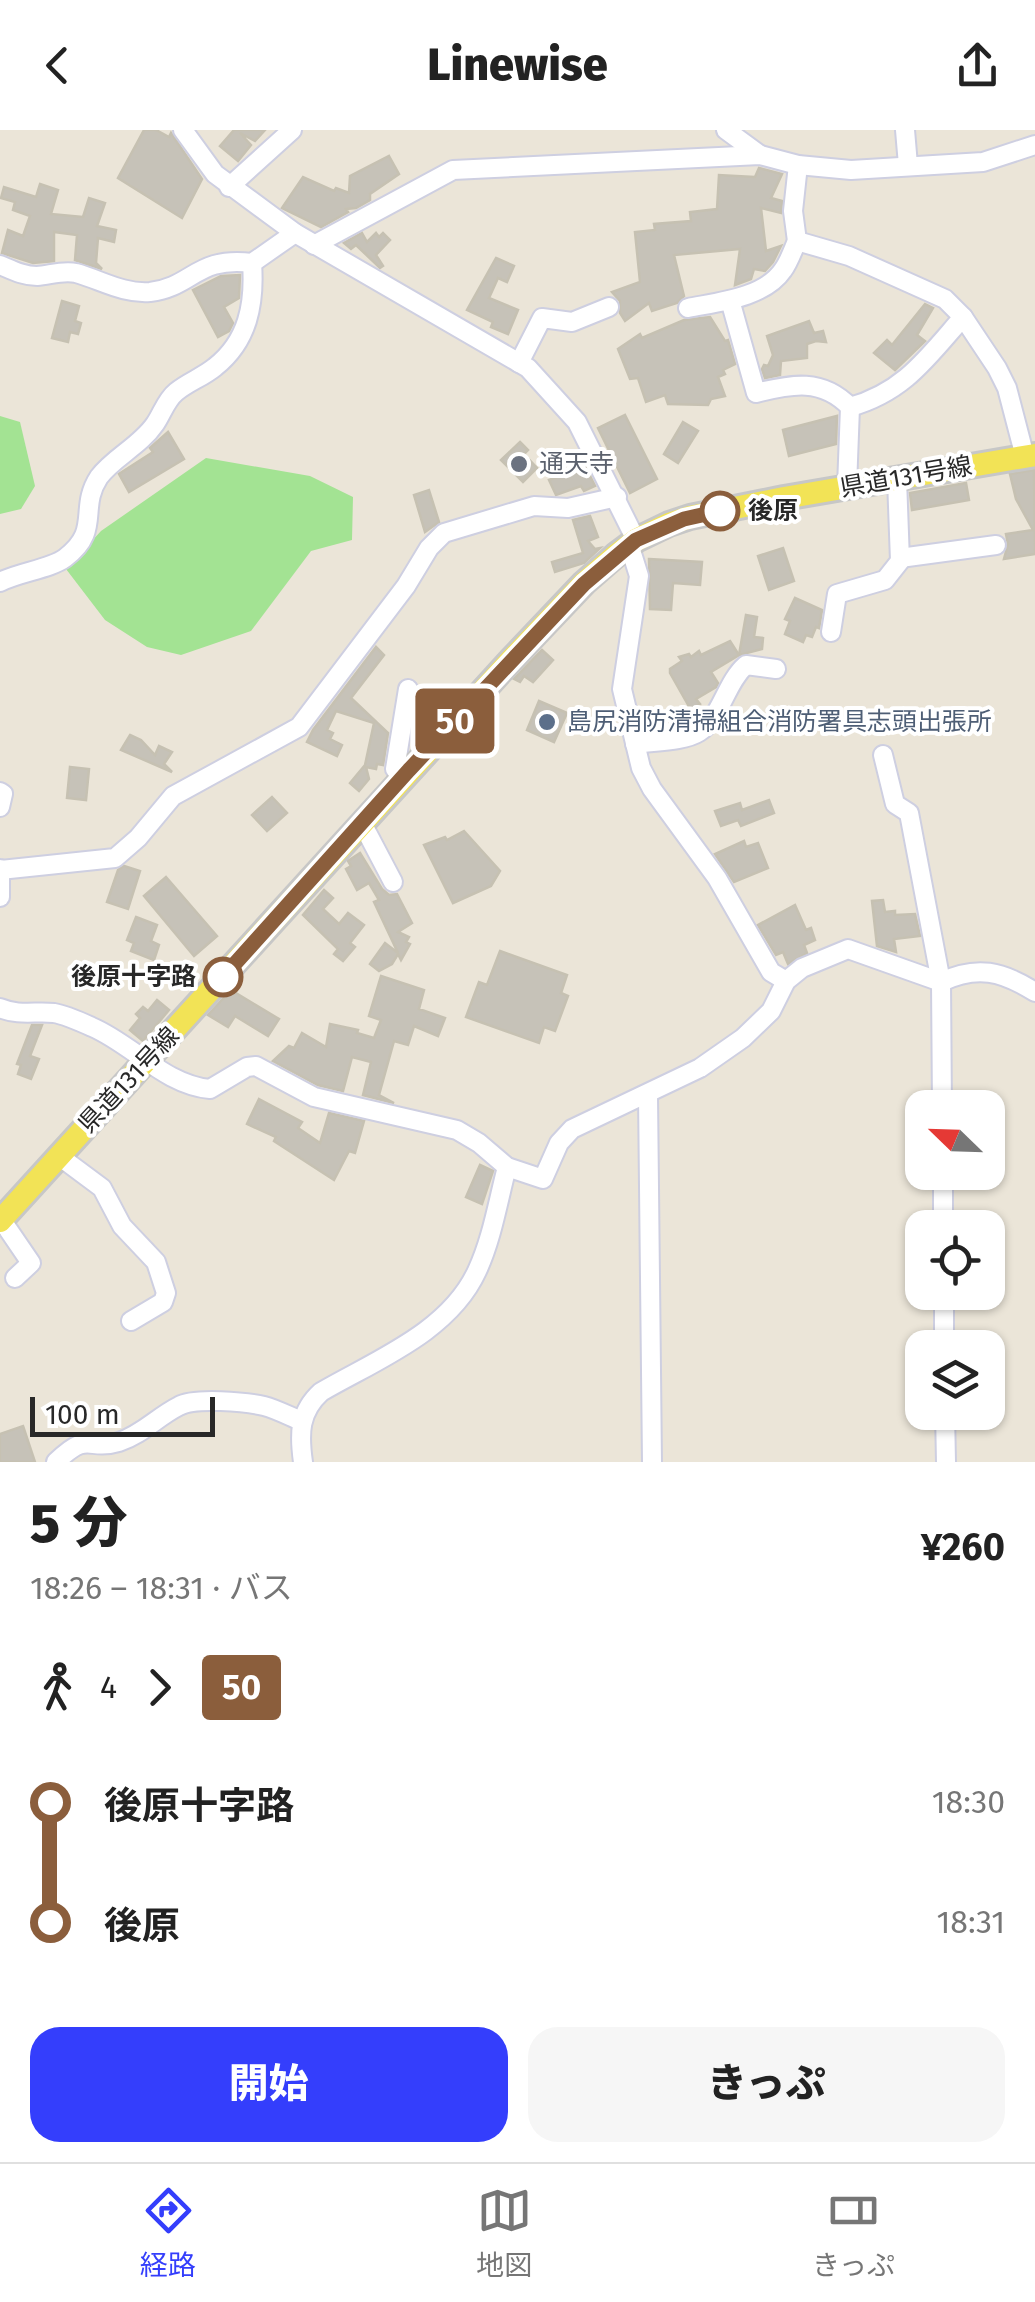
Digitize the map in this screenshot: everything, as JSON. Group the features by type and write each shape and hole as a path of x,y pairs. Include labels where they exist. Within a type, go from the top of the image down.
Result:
{"main road":[{"name":"県道131号線","path":"1,1220 403,778 584,584 633,542 690,517 1032,456"}],"street":[{"path":"183,130 204,162 230,187 295,234 519,362 577,422 617,497 633,542 639,576 622,689 641,768 717,878 771,972 786,981"},
{"path":"230,187 284,133 292,130"},
{"path":"726,130 760,155"},
{"path":"905,130 908,166"},
{"path":"314,245 454,170 760,155 798,165 851,170 983,162 1035,145"},
{"path":"688,308 730,300 773,281 784,269 797,241 793,211 798,165"},
{"path":"0,265 34,276 74,272 104,285 151,292 208,265 226,260 252,263 295,234"},
{"path":"797,241 849,256 945,300 963,317 997,368 1032,456"},
{"path":"0,582 62,560 82,542 88,531 90,492 103,472 154,426 172,394 215,367 239,342 254,290 252,263"},
{"path":"730,300 756,393 794,384 809,385 833,392 850,407"},
{"path":"519,362 542,318 572,322 610,307"},
{"path":"850,407 874,400 910,376 963,317"},
{"path":"847,487 850,407"},
{"path":"831,632 838,594 885,580 896,570 900,558 897,479"},
{"path":"0,897 0,869 115,858 138,838 173,796 299,727 406,586 429,548 444,533 534,506 568,508 617,497"},
{"path":"900,558 996,545"},
{"path":"634,744 694,734 709,722 746,665 776,670"},
{"path":"403,778 395,770 408,689"},
{"path":"883,755 895,804 909,813 940,982 942,1090"},
{"path":"0,807 3,786"},
{"path":"362,822 392,882"},
{"path":"0,1008 26,1015 56,1014 96,1028 177,1078 205,1089 246,1067 256,1066 314,1096 457,1130 508,1167 543,1180 559,1143 572,1129 700,1068 743,1038 771,1011 786,981 802,968 848,949 940,982 960,974 1002,973 1035,992"},
{"path":"648,1094 652,1462"},
{"path":"58,1156 102,1188 122,1226 156,1262 166,1293 163,1302 131,1322"},
{"path":"304,1462 300,1421 312,1400 408,1342 442,1317 464,1294 479,1268 508,1167"},
{"path":"1,1220 31,1262 15,1278"},
{"path":"56,1462 72,1447 86,1441 114,1444 141,1434 180,1404 193,1401 264,1406 300,1421"},
{"path":"945,1430 946,1462"}],"green space":[{"path":"0,416 20,422 35,486 21,509 0,514"},
{"path":"206,458 310,476 353,497 352,540 311,551 251,631 181,655 147,647 105,620 66,569 101,531"}],"building":[{"path":"144,130 156,130 169,137 171,133 202,179 182,218 118,178"},
{"path":"234,130 265,130 255,141 240,133 251,145 238,161 220,146"},
{"path":"389,156 399,174 370,194 370,200 346,209 348,212 321,227 282,208 303,177 334,191 336,188 349,193 350,176"},
{"path":"759,168 782,174 771,198 782,201 781,213 761,208 766,251 781,246 773,262 765,271 754,269 751,279 735,285 740,249 674,255 684,296 677,303 652,311 649,303 625,321 620,301 612,292 640,282 635,232 655,230 654,224 691,221 690,212 717,209 719,175 755,177"},
{"path":"40,184 58,190 51,214 83,217 89,198 105,203 97,226 116,230 114,242 98,238 96,263 102,269 75,260 77,235 54,232 54,261 33,263 2,253 8,230 23,236 30,216 13,210 15,202 1,198 4,187 36,197"},
{"path":"362,233 367,242 376,233 379,237 383,233 390,240 376,255 383,266 380,268 356,245 351,249 344,243"},
{"path":"496,258 514,266 507,282 498,278 489,298 518,310 508,334 467,310"},
{"path":"240,275 239,298 224,307 233,323 229,331 218,337 193,290 221,276"},
{"path":"62,301 79,306 75,321 81,323 78,334 70,332 68,342 52,338"},
{"path":"925,304 933,308 917,335 925,341 895,370 874,353 887,340 892,345"},
{"path":"710,317 728,340 735,364 718,377 725,396 711,399 708,405 668,404 665,395 646,402 638,378 630,379 618,349 640,334 642,338 684,320"},
{"path":"809,321 814,333 823,331 826,342 807,344 807,358 781,361 780,375 765,378 762,369 773,355 767,336"},
{"path":"625,415 657,479 630,493 598,428"},
{"path":"837,416 836,444 789,456 783,430"},
{"path":"683,422 698,431 678,463 664,454"},
{"path":"168,432 184,459 129,492 119,474 153,452 150,448"},
{"name":"通天寺","path":"520,442 528,450 524,454 537,468 523,482 501,460"},
{"path":"585,466 595,486 584,491 581,486 556,495 549,480"},
{"path":"1034,470 1035,554 1004,559 1006,534 1033,530 1016,499 1010,474"},
{"path":"966,483 969,500 912,510 910,493"},
{"path":"429,490 439,522 425,532 414,495"},
{"path":"590,516 598,537 588,541 595,549 600,548 584,563 555,572 552,562 583,553 573,520"},
{"path":"783,548 794,581 769,590 758,556"},
{"path":"649,559 702,562 700,585 673,583 671,610 650,609"},
{"path":"795,598 822,610 819,628 812,637 806,635 803,642 785,634 790,621 785,619"},
{"path":"746,615 757,617 754,637 763,638 762,649 739,655"},
{"path":"730,641 739,655 711,672 718,683 716,687 696,699 700,704 691,710 670,669 682,661 679,657 691,657 699,651 701,655"},
{"path":"376,647 384,655 351,698 388,733 383,765 377,764 376,769 366,767 369,779 359,791 350,783 365,765 374,723 336,711 327,730 333,733 330,739 342,745 337,756 307,742"},
{"path":"542,650 553,660 533,682 524,676 520,682 514,679"},
{"name":"島尻消防清掃組合消防署具志頭出張所","path":"539,701 567,713 554,742 527,730"},
{"path":"130,735 155,755 159,746 172,752 164,764 172,772 121,750"},
{"path":"70,767 89,769 86,800 67,798"},
{"path":"272,797 287,813 267,831 252,815"},
{"path":"769,800 774,813 741,826 738,820 721,826 715,811 740,803 742,810"},
{"path":"464,831 500,871 491,886 453,903 424,845"},
{"path":"744,841 746,847 758,843 768,868 734,882 715,854"},
{"path":"360,853 382,889 389,895 397,894 412,923 398,932 409,937 406,942 410,944 401,960 398,954 392,964 379,971 370,964 385,943 398,953 369,883 357,890 346,869 351,866 348,861"},
{"path":"124,866 140,871 128,909 107,902 118,870"},
{"path":"166,877 217,936 194,956 144,896"},
{"path":"324,890 333,898 323,909 339,924 348,913 364,925 350,943 355,947 343,961 334,954 338,949 303,915"},
{"path":"883,900 885,912 915,914 920,936 894,939 896,952 877,946 872,901"},
{"path":"795,905 815,940 804,945 807,953 788,964 783,952 776,955 758,925"},
{"path":"136,917 157,925 151,941 159,945 154,960 131,951 134,943 127,940"},
{"path":"500,951 567,975 561,993 568,996 555,1031 544,1027 539,1043 466,1017 479,982 487,985"},
{"path":"381,976 424,990 419,1009 445,1018 438,1036 414,1026 408,1045 394,1041 379,1095 394,1103 363,1095 371,1062 352,1057 343,1091 318,1085 273,1061 289,1046 294,1048 302,1033 326,1047 330,1024 374,1038 381,1020 369,1016"},
{"path":"231,990 279,1019 268,1036 235,1016 228,1027 208,1015"},
{"path":"157,1000 169,1010 143,1041 130,1030 140,1018 136,1014 143,1007 148,1011"},
{"path":"32,1025 42,1025 30,1056 39,1059 31,1079 18,1074 21,1065 17,1064"},
{"path":"259,1099 302,1122 298,1128 320,1143 329,1113 364,1121 355,1153 349,1151 334,1180 274,1141 276,1137 247,1124"},
{"path":"480,1165 493,1171 482,1204 466,1197"},
{"path":"23,1426 35,1462 0,1462 0,1434"}],"bus line":[{"name":"50","path":"223,977 409,770 584,584 636,540 669,524 720,511"}],"place":[{"name":"通天寺","path":"519,464"},
{"name":"後原","path":"720,511"},
{"name":"島尻消防清掃組合消防署具志頭出張所","path":"547,722"},
{"name":"後原十字路","path":"223,977"}]}
